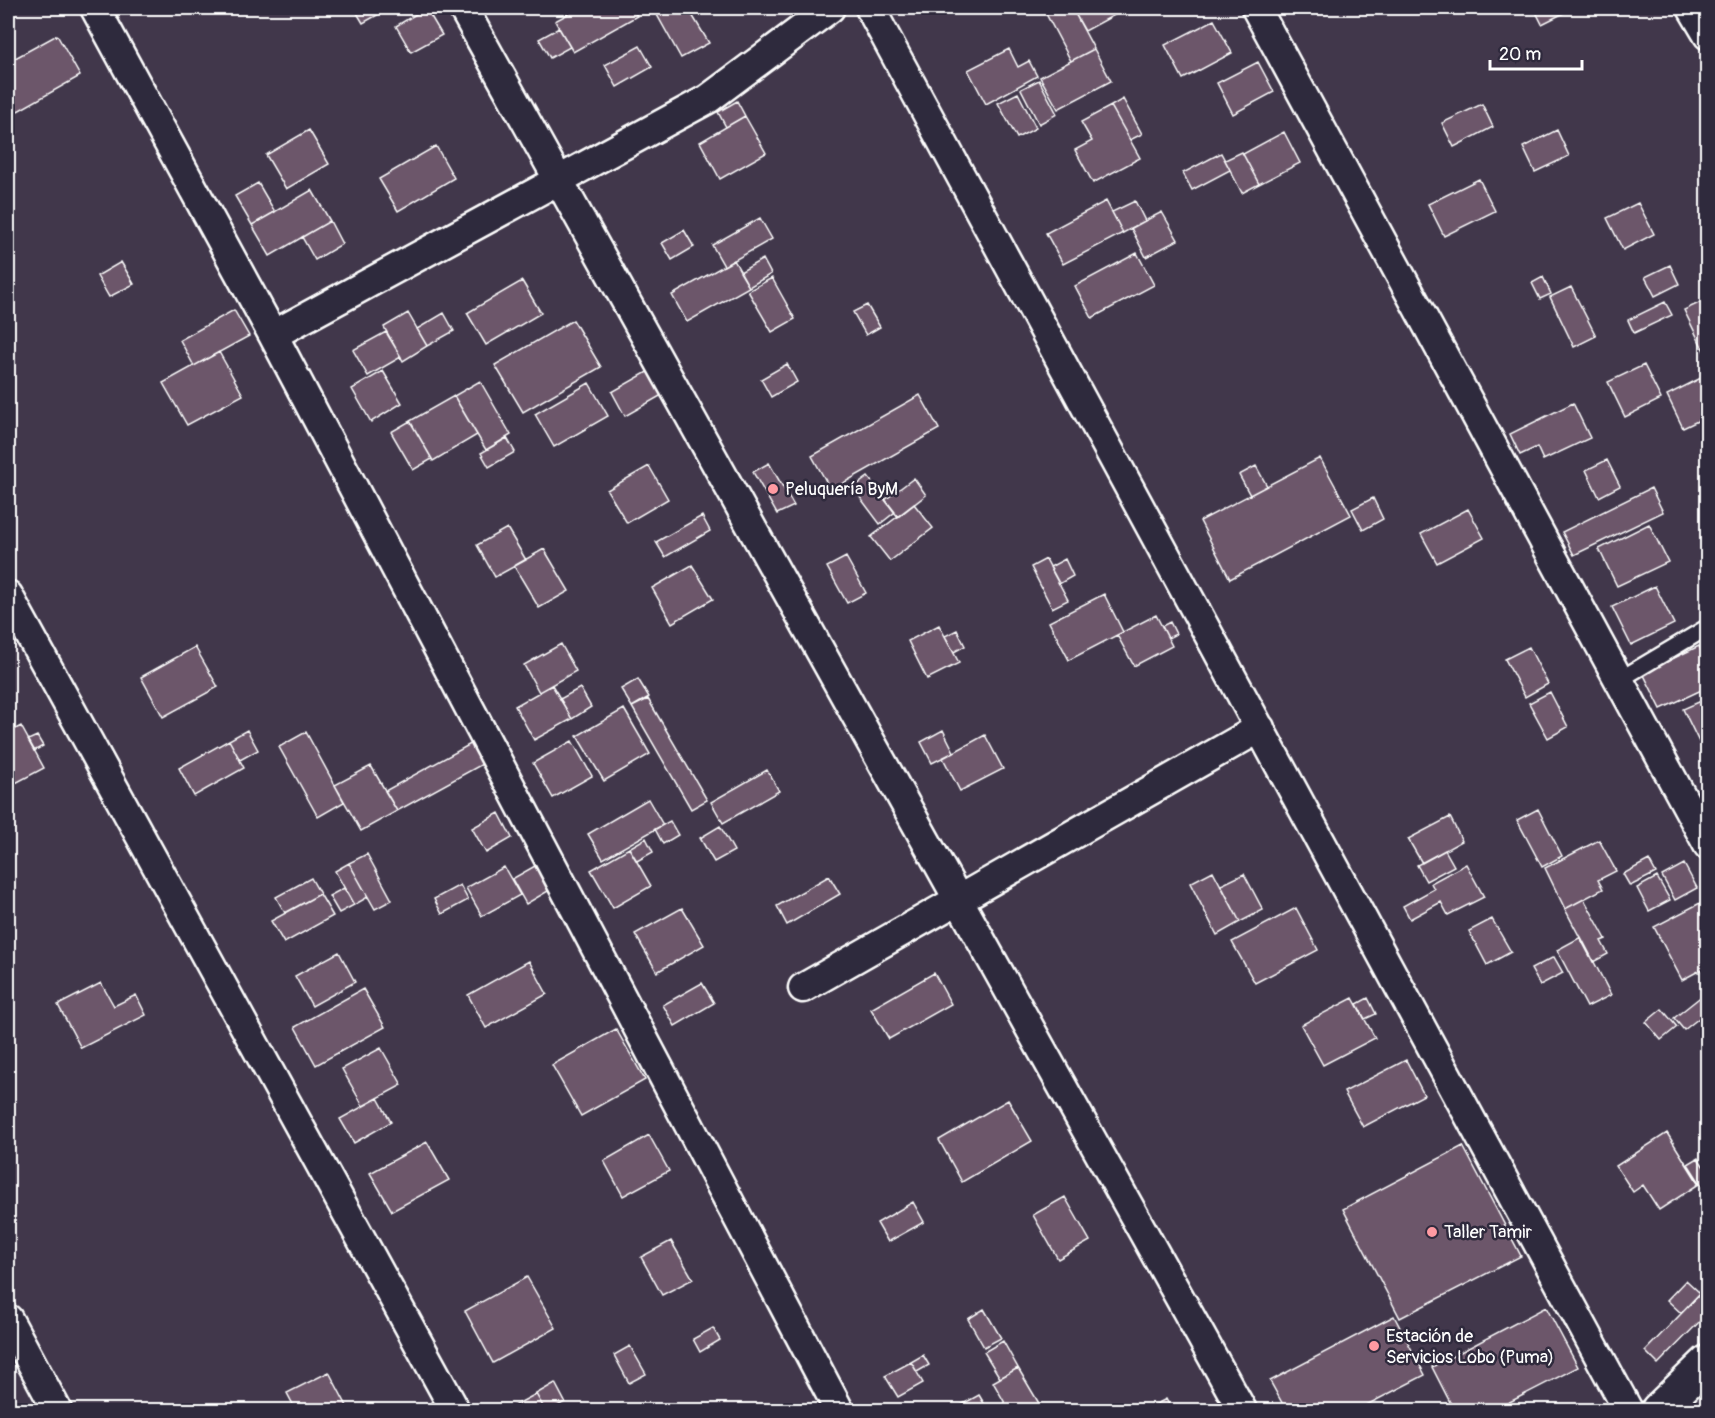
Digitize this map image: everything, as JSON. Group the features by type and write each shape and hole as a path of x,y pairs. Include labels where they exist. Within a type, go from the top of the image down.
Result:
{"main road":[{"path":"1658,1410 1707,1362"}],"street":[{"path":"95,8 273,335 839,1410"},
{"path":"463,8 1242,1410"},
{"path":"273,335 708,99 830,8"},
{"path":"870,8 1628,1410"},
{"path":"1256,8 1707,845"},
{"path":"1692,8 1707,35"},
{"path":"8,595 455,1410"},
{"path":"803,988 1260,728"},
{"path":"8,1319 57,1410"}],"lane":[{"path":"1619,680 1707,627"}],"building":[{"path":"354,8 390,8 363,23"},
{"path":"426,8 442,35 411,52 396,26"},
{"path":"579,8 632,8 637,16 573,52 555,21"},
{"path":"665,8 688,8 709,43 681,58 656,13"},
{"path":"1072,8 1094,49 1071,61 1044,10"},
{"path":"1072,8 1118,8 1120,12 1085,31"},
{"path":"1534,8 1571,8 1572,9 1542,24"},
{"path":"1214,20 1232,53 1183,79 1165,45"},
{"path":"559,28 570,47 550,58 539,39"},
{"path":"57,35 80,76 9,116 8,62"},
{"path":"640,46 652,67 617,87 605,65"},
{"path":"1009,49 1018,67 1029,61 1037,76 986,104 968,70"},
{"path":"1094,49 1111,81 1058,109 1040,77"},
{"path":"1258,62 1274,92 1233,114 1217,83"},
{"path":"1039,80 1057,114 1039,124 1021,89"},
{"path":"1018,93 1036,128 1017,138 998,103"},
{"path":"1123,99 1142,134 1130,140 1111,106"},
{"path":"737,101 745,116 726,127 718,112"},
{"path":"1482,104 1493,127 1454,147 1442,123"},
{"path":"1111,106 1140,158 1093,183 1075,150 1092,141 1081,122"},
{"path":"745,116 766,153 720,179 700,142"},
{"path":"309,130 329,164 286,189 266,155"},
{"path":"1557,130 1569,156 1535,172 1523,147"},
{"path":"1284,132 1300,163 1259,184 1243,154"},
{"path":"436,146 454,178 398,211 379,179"},
{"path":"1242,152 1259,184 1242,193 1225,160"},
{"path":"1221,153 1230,170 1192,190 1183,173"},
{"path":"1479,179 1495,211 1444,236 1428,204"},
{"path":"258,183 275,212 252,225 235,196"},
{"path":"312,190 330,221 270,256 252,225"},
{"path":"1106,201 1123,233 1063,264 1046,233"},
{"path":"1135,201 1145,221 1123,233 1112,212"},
{"path":"1638,203 1654,234 1623,250 1607,218"},
{"path":"1162,212 1178,240 1146,257 1131,228"},
{"path":"760,218 772,239 724,266 712,245"},
{"path":"330,221 342,244 315,260 302,237"},
{"path":"684,230 694,247 672,260 662,243"},
{"path":"1137,253 1154,285 1092,318 1075,286"},
{"path":"763,259 771,274 749,287 740,272"},
{"path":"734,260 749,287 687,322 672,295"},
{"path":"121,262 134,284 109,297 97,276"},
{"path":"1670,265 1679,284 1655,296 1645,277"},
{"path":"1543,277 1551,294 1540,299 1532,283"},
{"path":"772,278 795,319 772,332 748,291"},
{"path":"522,281 541,313 486,345 467,313"},
{"path":"1571,287 1596,336 1574,347 1550,297"},
{"path":"1665,302 1672,315 1634,333 1628,320"},
{"path":"1701,302 1708,316 1708,359 1684,310"},
{"path":"867,305 880,327 866,335 853,312"},
{"path":"234,310 249,336 194,366 180,340"},
{"path":"408,313 427,346 403,361 384,327"},
{"path":"444,313 454,331 427,346 417,329"},
{"path":"573,320 601,367 523,412 495,365"},
{"path":"386,332 401,357 368,376 353,350"},
{"path":"219,352 243,395 187,425 163,383"},
{"path":"787,364 797,382 771,397 761,379"},
{"path":"1644,365 1661,399 1625,417 1608,382"},
{"path":"383,371 402,403 371,422 352,389"},
{"path":"649,371 662,395 625,416 612,392"},
{"path":"1707,375 1708,416 1683,428 1667,395"},
{"path":"480,381 511,435 486,450 454,396"},
{"path":"589,383 608,416 554,447 535,414"},
{"path":"920,395 939,429 831,490 812,456"},
{"path":"454,396 477,435 433,461 410,421"},
{"path":"1573,403 1590,438 1543,460 1537,447 1520,455 1510,434"},
{"path":"410,421 432,459 413,470 391,432"},
{"path":"507,438 515,452 489,467 481,453"},
{"path":"1320,458 1351,515 1230,579 1200,521"},
{"path":"1607,460 1620,486 1599,497 1586,470"},
{"name":"Peluquería ByM","path":"769,463 794,506 777,514 753,472"},
{"path":"649,466 668,499 627,523 607,490"},
{"path":"1256,466 1267,486 1250,495 1239,475"},
{"path":"868,477 895,512 880,524 853,488"},
{"path":"914,478 926,495 898,517 885,500"},
{"path":"1651,488 1663,512 1574,555 1562,532"},
{"path":"1373,498 1383,519 1363,530 1352,509"},
{"path":"914,504 933,528 890,561 871,537"},
{"path":"1468,509 1484,538 1437,563 1421,534"},
{"path":"702,516 710,531 665,557 656,542"},
{"path":"1649,524 1668,562 1617,586 1599,549"},
{"path":"507,528 526,560 495,577 477,545"},
{"path":"544,549 569,591 539,608 514,566"},
{"path":"846,557 866,593 847,603 827,567"},
{"path":"1046,559 1068,600 1052,608 1031,567"},
{"path":"1065,559 1073,576 1059,584 1050,567"},
{"path":"692,565 713,599 672,623 652,588"},
{"path":"1655,586 1674,624 1631,645 1612,607"},
{"path":"1104,594 1123,632 1069,660 1049,622"},
{"path":"1156,615 1172,646 1134,666 1117,635"},
{"path":"1170,622 1176,634 1168,638 1162,626"},
{"path":"939,625 959,663 927,679 908,641"},
{"path":"957,630 965,646 954,652 945,636"},
{"path":"561,644 576,671 539,692 524,665"},
{"path":"1699,646 1708,664 1708,687 1661,709 1643,673"},
{"path":"195,647 218,687 163,717 141,677"},
{"path":"1529,647 1548,684 1525,697 1505,659"},
{"path":"638,679 649,697 632,707 621,689"},
{"path":"552,685 572,719 534,740 515,706"},
{"path":"580,688 591,707 572,719 560,699"},
{"path":"1550,692 1568,727 1548,738 1529,703"},
{"path":"1708,698 1708,743 1701,746 1683,709"},
{"path":"648,699 707,800 691,809 632,707"},
{"path":"624,709 650,754 604,781 577,736"},
{"path":"21,726 44,768 8,787 8,733"},
{"path":"247,730 258,750 240,760 229,740"},
{"path":"943,730 954,752 932,763 921,742"},
{"path":"306,732 344,802 318,817 279,747"},
{"path":"985,735 1003,769 960,791 943,758"},
{"path":"37,736 43,746 34,751 28,740"},
{"path":"229,740 244,768 194,796 179,768"},
{"path":"476,741 488,761 397,811 385,791"},
{"path":"572,741 592,776 553,798 533,763"},
{"path":"371,766 397,811 361,831 335,785"},
{"path":"767,770 779,791 723,823 711,802"},
{"path":"648,799 663,825 603,859 588,834"},
{"path":"1538,809 1562,856 1542,867 1517,820"},
{"path":"499,813 512,838 486,853 472,828"},
{"path":"1450,817 1462,841 1422,863 1408,839"},
{"path":"670,821 678,835 663,844 655,829"},
{"path":"720,826 734,851 714,862 700,838"},
{"path":"646,838 653,852 637,861 629,848"},
{"path":"1599,840 1616,871 1598,880 1603,889 1565,909 1545,868"},
{"path":"629,848 651,886 613,908 591,870"},
{"path":"1445,850 1454,866 1426,881 1417,865"},
{"path":"367,854 392,900 375,909 349,863"},
{"path":"1649,860 1656,873 1630,886 1623,874"},
{"path":"542,862 555,887 526,904 512,879"},
{"path":"349,863 368,897 354,905 335,871"},
{"path":"1466,864 1484,897 1448,915 1441,902 1410,919 1403,906 1434,889 1431,883"},
{"path":"1684,864 1697,888 1675,900 1662,876"},
{"path":"504,867 520,895 482,916 466,888"},
{"path":"1213,871 1240,922 1217,935 1190,883"},
{"path":"1244,874 1263,910 1240,922 1221,885"},
{"path":"829,876 840,894 787,925 777,906"},
{"path":"1657,877 1670,900 1649,911 1637,888"},
{"path":"311,878 320,894 285,913 276,897"},
{"path":"460,885 468,900 442,914 434,899"},
{"path":"344,888 354,905 339,913 329,896"},
{"path":"320,894 333,916 284,943 271,921"},
{"path":"1584,899 1606,939 1601,941 1608,954 1593,962 1565,909"},
{"path":"1702,902 1708,913 1708,966 1682,980 1654,927"},
{"path":"682,908 704,945 657,972 635,934"},
{"path":"1296,908 1318,950 1255,983 1232,942"},
{"path":"1492,919 1511,952 1487,965 1469,931"},
{"path":"1581,937 1611,995 1587,1007 1557,950"},
{"path":"339,952 355,982 312,1006 295,976"},
{"path":"1554,957 1563,973 1540,985 1531,969"},
{"path":"529,961 547,994 486,1028 468,995"},
{"path":"934,973 951,1004 889,1039 871,1009"},
{"path":"101,983 114,1006 136,995 146,1015 81,1048 58,1005"},
{"path":"702,983 714,1003 675,1026 663,1005"},
{"path":"363,989 385,1027 316,1065 295,1027"},
{"path":"1708,991 1708,1011 1684,1030 1674,1018"},
{"path":"1353,998 1375,1038 1323,1065 1301,1025"},
{"path":"1368,998 1376,1014 1365,1019 1357,1004"},
{"path":"1662,1009 1677,1027 1661,1040 1646,1022"},
{"path":"616,1029 645,1080 581,1116 552,1065"},
{"path":"381,1048 402,1085 363,1106 342,1069"},
{"path":"1406,1060 1424,1095 1363,1127 1344,1092"},
{"path":"378,1098 391,1122 354,1143 340,1119"},
{"path":"1008,1100 1032,1141 962,1182 939,1140"},
{"path":"1667,1133 1699,1184 1659,1210 1643,1185 1633,1192 1616,1166"},
{"path":"649,1135 669,1171 623,1196 604,1161"},
{"path":"427,1142 449,1180 392,1211 370,1173"},
{"name":"Taller Tamir","path":"1463,1146 1521,1256 1400,1318 1343,1209"},
{"path":"1698,1158 1708,1173 1708,1182 1702,1186 1688,1164"},
{"path":"1065,1197 1090,1241 1058,1259 1033,1215"},
{"path":"913,1202 924,1222 888,1242 877,1223"},
{"path":"671,1241 693,1279 662,1295 641,1257"},
{"path":"527,1277 556,1328 493,1363 465,1311"},
{"path":"1686,1280 1700,1293 1681,1313 1667,1300"},
{"path":"1708,1286 1708,1313 1658,1364 1645,1351"},
{"path":"1546,1307 1578,1367 1494,1410 1454,1410 1432,1367"},
{"path":"984,1309 1001,1338 984,1347 968,1319"},
{"name":"Estación de Servicios Lobo (Puma)","path":"1394,1316 1425,1375 1357,1410 1286,1410 1270,1381"},
{"path":"713,1328 720,1340 700,1352 693,1339"},
{"path":"1003,1341 1018,1368 1000,1378 984,1352"},
{"path":"630,1346 646,1374 629,1383 614,1355"},
{"path":"923,1355 929,1365 917,1372 911,1362"},
{"path":"911,1362 923,1383 898,1397 885,1376"},
{"path":"1018,1368 1043,1410 1009,1410 993,1382"},
{"path":"329,1372 349,1410 296,1410 287,1393"},
{"path":"555,1383 565,1402 550,1410 545,1410 536,1394"},
{"path":"536,1394 545,1410 506,1410"},
{"path":"979,1395 988,1410 952,1410"},
{"path":"1166,1399 1172,1410 1145,1410"}],"place":[{"name":"Peluquería ByM","path":"773,489"},
{"name":"Taller Tamir","path":"1432,1232"},
{"name":"Estación de Servicios Lobo (Puma)","path":"1374,1346"}]}
